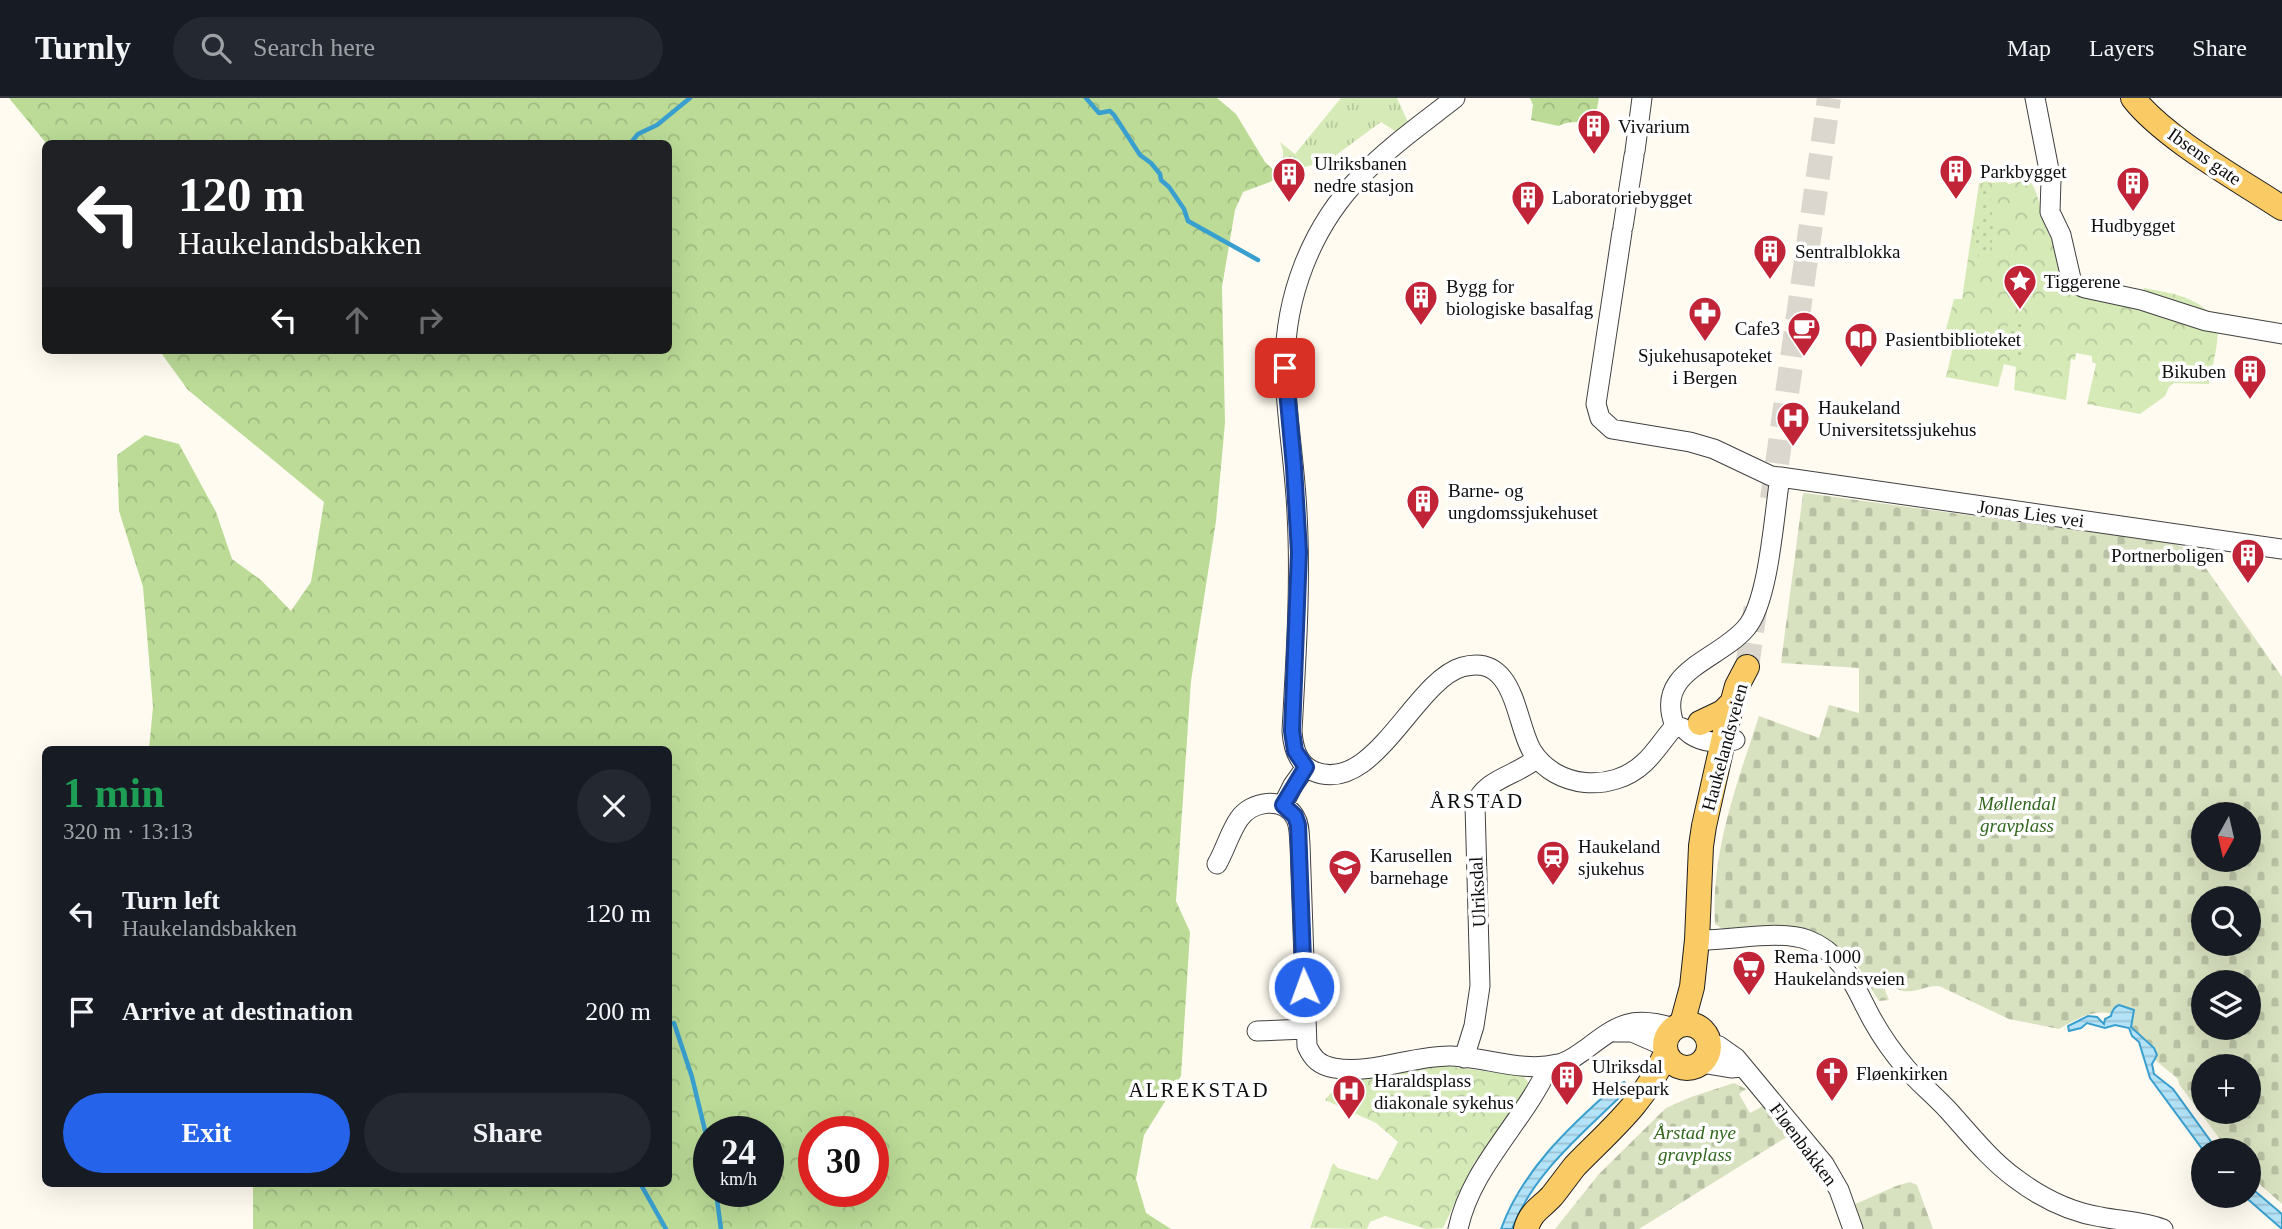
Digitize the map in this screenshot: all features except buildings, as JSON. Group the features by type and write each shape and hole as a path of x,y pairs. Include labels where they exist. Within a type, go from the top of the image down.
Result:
{"main road":[{"name":"Ibsens gate","path":"2133,98 2164,127 2195,150 2282,208"},
{"name":"Haukelandsveien","path":"1686,1044 1697,940 1700,846 1728,737 1732,703 1747,667 1746,693 1728,737"},
{"path":"1686,725 1723,712 1732,703"},
{"path":"1526,1229 1535,1209 1551,1197 1577,1165 1627,1116 1642,1110 1686,1044"},
{"path":"1538,1229 1551,1197"}],"street":[{"path":"1455,98 1372,165 1348,190 1314,240 1293,299 1288,323 1285,368 1299,552 1292,731 1295,751 1306,767 1314,772 1342,774 1360,765 1443,678 1468,666 1491,670 1503,680 1516,701 1531,748 1554,774 1570,780 1611,781 1629,774 1686,725"},
{"name":"Jonas Lies vei","path":"1642,98 1596,404 1604,424 1612,429 1676,439 1714,449 1771,476 2282,549"},
{"path":"2035,98 2051,180 2050,212 2061,235 2072,283 2141,300 2206,321 2282,334"},
{"path":"1728,737 1686,725 1670,698 1676,682 1730,644 1747,628 1756,612 1763,591 1780,477"},
{"name":"Ulriksdal","path":"1464,1058 1474,1026 1480,986 1475,805 1478,796 1491,783 1515,773 1538,758"},
{"path":"1283,805 1306,767"},
{"path":"1217,864 1239,818 1248,810 1261,804 1283,805 1295,816 1300,844 1307,1046 1316,1062 1350,1070 1449,1056 1549,1066 1568,1061 1622,1024 1632,1021 1662,1024 1686,1044"},
{"path":"1697,940 1732,940 1775,935 1796,936 1818,945 1832,954 1846,970 1873,1022 1906,1069 1986,1153 2014,1177 2051,1201 2087,1214 2163,1229"},
{"path":"1257,1031 1306,1029"},
{"name":"Fløenbakken","path":"1686,1044 1731,1068 1742,1067 1824,1164 1839,1190 1853,1229"},
{"path":"1458,1229 1469,1195 1495,1151 1529,1104 1549,1066"}],"green space":[{"path":"9,98 1217,98 1236,114 1265,162 1279,175 1270,182 1243,192 1235,210 1222,287 1225,423 1216,521 1191,681 1176,901 1190,932 1181,1076 1144,1135 1136,1179 1146,1213 1171,1229 253,1229 253,1187 672,1187 672,746 149,746 153,707 143,587 119,511 117,455 145,435 179,444 216,512 232,559 261,580 291,611 311,582 324,502 188,390 162,354 672,354 672,140 44,140"},
{"path":"1341,98 1397,98 1409,124 1395,131 1381,122 1328,161 1289,171 1283,169 1280,142 1295,154"},
{"path":"1530,98 1599,98 1595,118 1559,126 1531,120 1533,105"},
{"path":"1985,165 1993,230 1989,253 1983,259 1978,257 1980,249 1975,247"},
{"path":"2030,180 2050,237 2068,263 2080,270 2079,276 2118,283 2117,288 2143,293 2144,288 2176,295 2197,303 2206,310 2213,318 2218,334 2209,384 2174,383 2165,396 2140,414 2087,404 2096,364 2092,362 2092,356 2076,353 2075,360 2071,359 2066,400 2014,390 2016,367 2004,364 1998,387 1946,377 1955,338 1951,337 1952,330 1946,329 1954,299 1962,299 1979,183 2008,184"},
{"path":"2016,322 2023,325 2022,334 2032,336 2032,346 2024,346 2021,358 2007,357 2008,347 1997,345 1998,336 2005,337 2008,324"},
{"name":"Møllendal gravplass","path":"1805,493 2173,543 2190,551 2203,564 2282,677 2282,1204 2261,1186 2261,1138 2219,1138 2209,1124 2261,1124 2261,1054 2191,1054 2191,1100 2178,1079 2151,1056 2133,1029 2115,1015 2087,1015 2059,1029 2009,1019 1939,986 1903,991 1887,982 1885,990 1889,1000 1879,1001 1851,958 1836,946 1826,942 1726,931 1715,924 1721,844 1734,792 1759,716 1819,738 1829,705 1859,713 1859,668 1781,663"},
{"path":"1430,1064 1523,1076 1531,1086 1474,1163 1443,1228 1426,1229 1385,1216 1370,1222 1367,1229 1310,1228 1333,1163 1338,1168 1378,1180 1398,1142 1376,1123 1325,1100 1337,1086 1356,1078"},
{"name":"Årstad nye gravplass","path":"1734,1083 1746,1089 1739,1094 1750,1113 1763,1106 1787,1137 1639,1229 1555,1229 1599,1174 1666,1108"},
{"path":"1910,1182 1917,1185 1933,1229 1860,1229 1853,1205"}],"water":[{"path":"2119,1005 2134,1010 2131,1027 2154,1048 2157,1055 2152,1064 2154,1074 2173,1089 2191,1114 2191,1124 2198,1124 2208,1138 2194,1138 2150,1078 2139,1042 2132,1036 2129,1028 2115,1025 2105,1028 2087,1023 2081,1028 2069,1031 2068,1026 2088,1016 2097,1017 2104,1024"},
{"path":"1624,1082 1629,1088 1547,1170 1522,1208 1512,1229 1501,1229 1521,1188 1548,1152 1596,1103"},
{"path":"2261,1196 2282,1214 2282,1229 2258,1208 2261,1208"}],"waterway":[{"path":"633,140 690,98"},
{"path":"1086,98 1099,113 1110,111 1114,115 1140,155 1160,174 1161,180 1184,209 1188,221 1258,260"},
{"path":"674,1023 701,1116"},
{"path":"642,1187 666,1229"},
{"path":"718,1207 721,1229"}],"tunnel":[{"path":"1772,499 1829,98"},
{"path":"1747,667 1756,604"}],"place":[{"name":"Vivarium","path":"1594,156"},
{"name":"Parkbygget","path":"1956,201"},
{"name":"Ulriksbanen nedre stasjon","path":"1289,204"},
{"name":"Hudbygget","path":"2133,213"},
{"name":"Laboratoriebygget","path":"1528,227"},
{"name":"Sentralblokka","path":"1770,281"},
{"name":"Tiggerene","path":"2020,311"},
{"name":"Bygg for biologiske basalfag","path":"1421,327"},
{"name":"Sjukehusapoteket i Bergen","path":"1705,343"},
{"name":"Cafe3","path":"1804,358"},
{"name":"Pasientbiblioteket","path":"1861,369"},
{"name":"Bikuben","path":"2250,401"},
{"name":"Haukeland Universitetssjukehus","path":"1793,448"},
{"name":"Barne- og ungdomssjukehuset","path":"1423,531"},
{"name":"Portnerboligen","path":"2248,585"},
{"name":"Haukeland sjukehus","path":"1553,887"},
{"name":"Karusellen barnehage","path":"1345,896"},
{"name":"Rema 1000 Haukelandsveien","path":"1749,997"},
{"name":"Fløenkirken","path":"1832,1103"},
{"name":"Ulriksdal Helsepark","path":"1567,1107"},
{"name":"Haraldsplass diakonale sykehus","path":"1349,1121"}],"district":[{"name":"ÅRSTAD","path":"1477,801"},
{"name":"ALREKSTAD","path":"1199,1090"}],"route":[{"path":"1285,368 1299,552 1292,731 1295,751 1306,767 1283,805 1295,816 1298,825 1304,987"}]}
